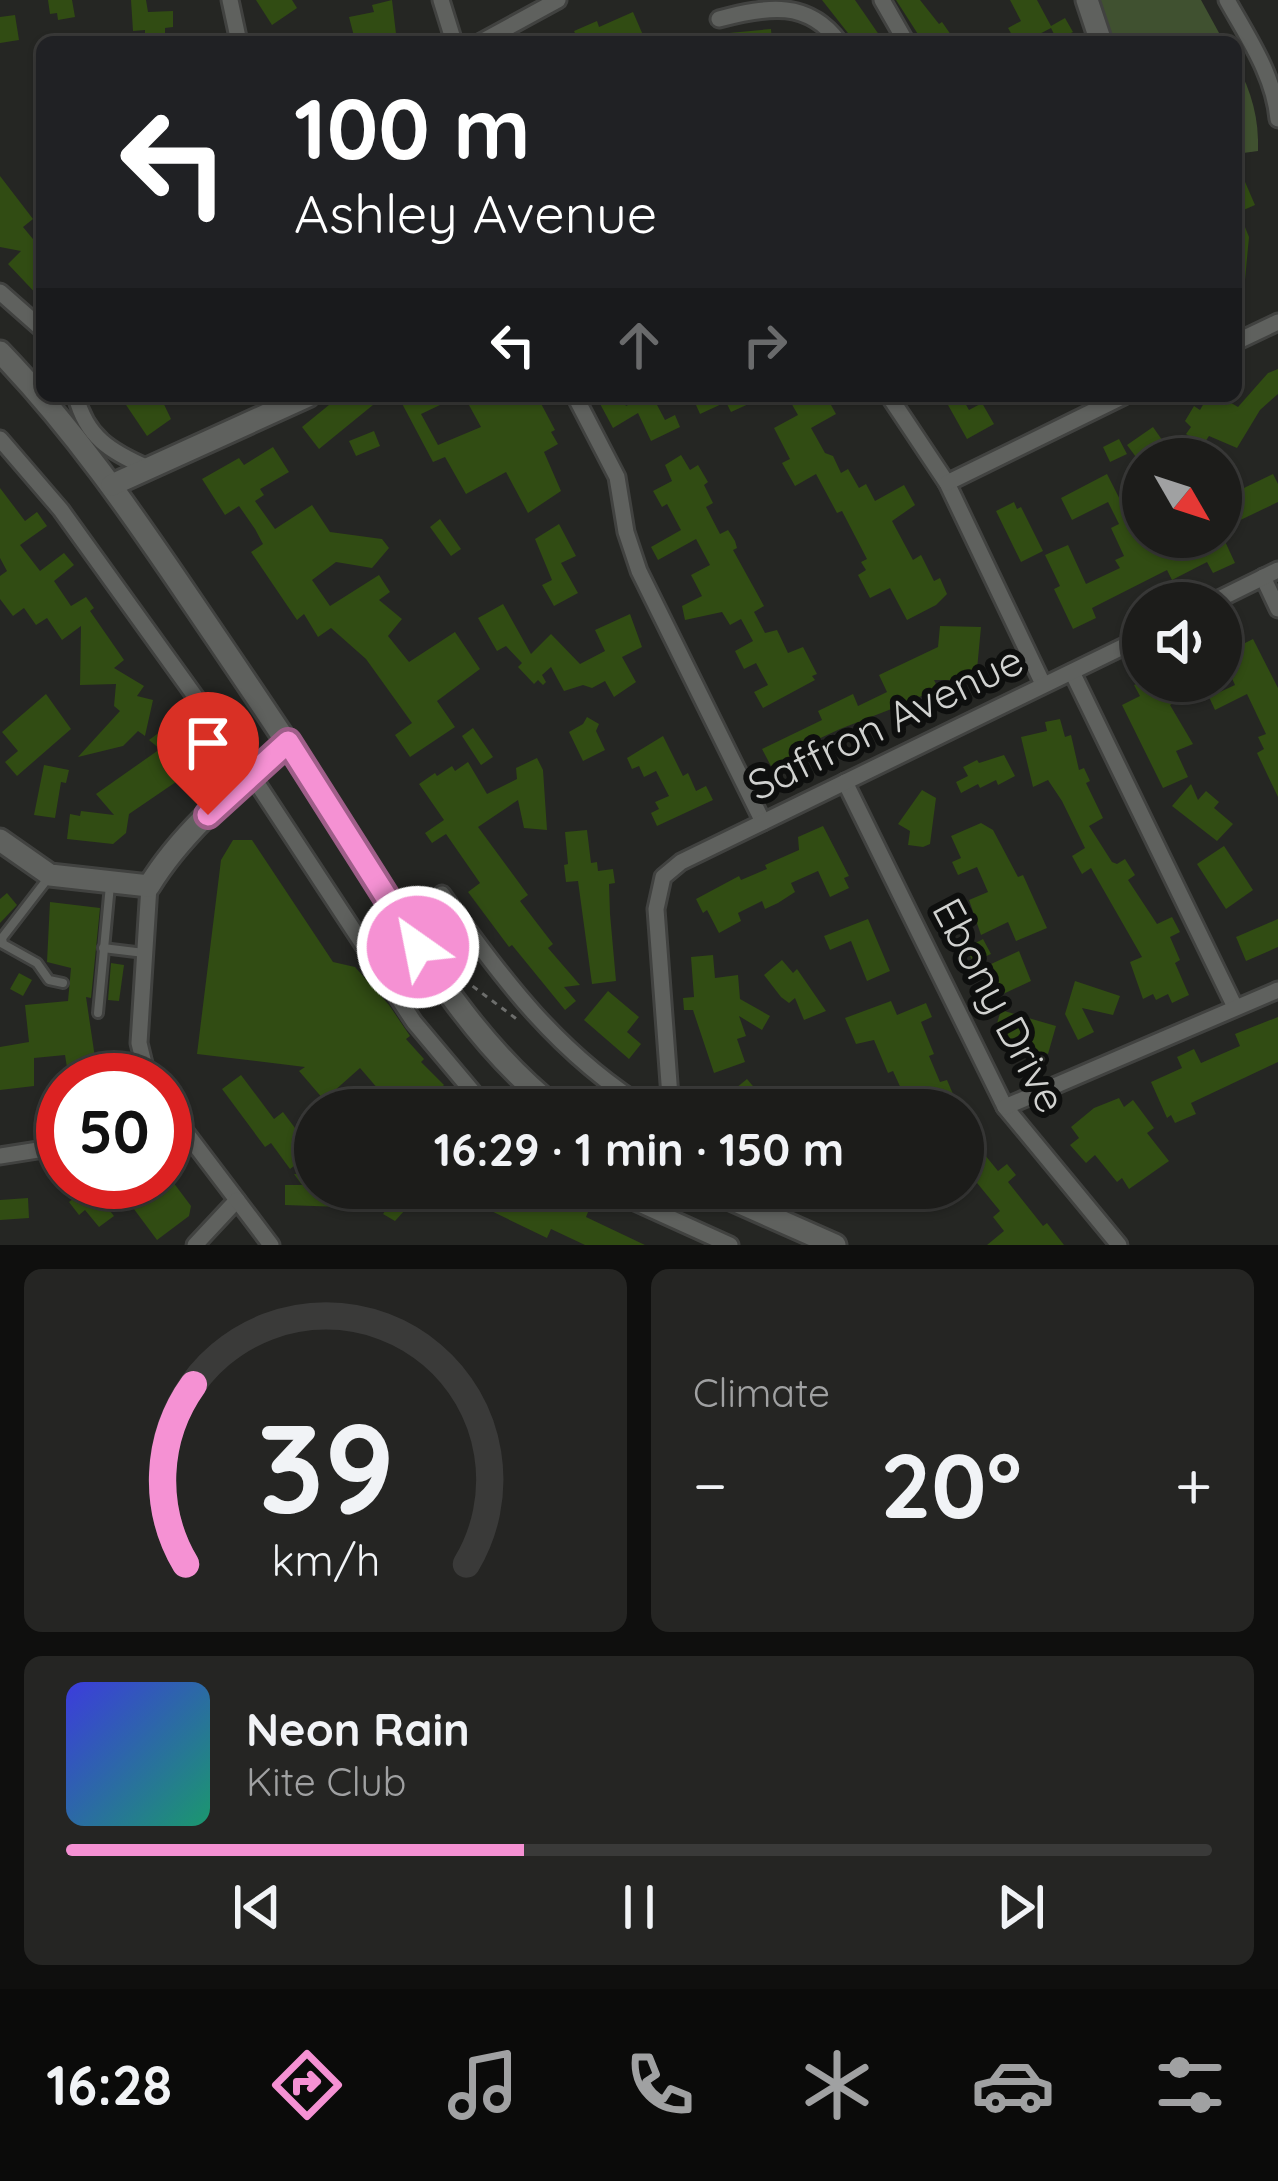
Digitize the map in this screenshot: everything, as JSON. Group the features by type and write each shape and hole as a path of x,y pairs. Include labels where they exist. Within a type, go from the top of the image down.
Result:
{"main road":[{"path":"1087,0 1099,36"},
{"path":"0,352 36,390"},
{"path":"47,402 112,485 288,742 418,947 500,1056 535,1089"},
{"path":"112,485 295,402"},
{"path":"0,840 50,875 149,886 163,863 288,742"},
{"path":"754,1209 835,1245"}],"street":[{"path":"230,0 238,36"},
{"path":"441,0 452,36"},
{"path":"492,36 558,0"},
{"path":"882,0 903,36"},
{"path":"1227,0 1274,90 1278,119"},
{"path":"718,19 789,4 824,20 835,36"},
{"path":"0,292 36,324"},
{"path":"1242,340 1278,322"},
{"path":"78,402 97,440 148,468"},
{"path":"578,402 617,477 626,532 639,571 763,822"},
{"path":"893,402 946,483 1043,684"},
{"path":"946,483 1112,402"},
{"path":"0,439 61,509 251,775 414,1022 470,1089"},
{"path":"1242,588 1271,573 1278,609"},
{"name":"Saffron Avenue","path":"669,1089 656,909 663,877 681,862 1122,647"},
{"path":"1072,672 1234,1007"},
{"name":"Ebony Drive","path":"845,782 1005,1107 1119,1245"},
{"path":"142,1053 149,886"},
{"path":"442,894 534,1017 621,1089"},
{"path":"1005,1107 1278,990"},
{"path":"192,1140 271,1245"},
{"path":"0,1156 36,1150"},
{"path":"195,1245 238,1200"},
{"path":"650,1209 730,1245"}],"lane":[{"path":"50,875 2,938 3,944 37,963 49,980 63,983"},
{"path":"98,1013 110,883"},
{"path":"104,948 145,953"}],"path":[{"path":"452,970 526,1024"}],"green space":[{"path":"1083,0 1201,0 1221,36 1098,36"},
{"path":"1242,76 1253,106 1258,151 1242,153"}],"building":[{"path":"48,0 72,0 75,17 58,20 57,13 50,14"},
{"path":"131,0 146,0 148,12 173,11 173,27 165,28 165,36 133,31"},
{"path":"256,0 292,0 297,8 272,25"},
{"path":"392,0 396,36 354,36 349,17 374,12 372,5"},
{"path":"822,0 855,0 880,36 850,36"},
{"path":"896,0 920,0 952,36 919,36"},
{"path":"1010,0 1037,0 1051,26 1065,18 1073,32 1055,36 1051,28 1036,36 1013,36 1008,28 1021,21"},
{"path":"633,12 643,36 576,36 574,31 597,21 599,27"},
{"path":"15,15 19,40 0,43 0,17"},
{"path":"771,29 772,36 729,36"},
{"path":"1242,175 1255,205 1242,211"},
{"path":"0,176 33,219 23,227 36,243 36,294 8,264 21,251 0,247"},
{"path":"1242,220 1249,237 1242,280"},
{"path":"1278,369 1278,394 1260,410 1242,440 1186,434 1191,427 1185,421 1194,406 1200,410 1205,402 1229,402 1238,407 1268,373"},
{"path":"124,402 163,402 171,419 147,436"},
{"path":"333,402 377,402 319,449 302,427"},
{"path":"401,402 446,402 421,414 438,445 481,427 467,402 540,402 555,430 551,432 558,444 544,452 561,491 528,513 506,472 466,494 445,457 433,462"},
{"path":"599,402 624,402 626,406 657,402 665,420 675,415 680,427 651,441 638,413 613,428"},
{"path":"695,402 726,402 700,414"},
{"path":"726,402 753,402 731,412"},
{"path":"791,402 829,402 836,414 811,428 841,473 848,469 859,488 866,484 875,501 904,485 915,505 892,521 913,560 921,555 934,581 940,578 947,594 936,605 907,620 890,588 870,598 858,575 866,570 861,562 867,559 842,511 837,513 816,474 795,486 782,463 790,459 774,428 798,415"},
{"path":"946,402 964,402 969,410 982,403 994,424 967,439"},
{"path":"1153,427 1161,438 1137,438"},
{"path":"374,431 380,446 356,456 349,441"},
{"path":"1119,439 1122,456 1110,462 1103,447"},
{"path":"273,447 289,472 260,489 264,495 255,501 275,529 312,505 330,532 382,539 389,548 372,568 336,562 312,580 330,606 379,575 390,592 379,600 402,619 388,636 409,662 455,632 480,669 437,701 455,727 410,757 395,735 412,723 366,659 331,628 318,637 304,614 297,620 251,552 263,544 255,529 239,506 225,515 202,479 239,458 244,465"},
{"path":"681,455 690,470 698,465 708,482 704,485 713,503 706,507 720,534 728,530 735,541 733,550 764,606 754,612 765,633 777,630 788,653 803,647 817,674 812,676 815,680 763,708 754,692 768,685 756,663 744,669 735,651 753,641 741,619 730,625 722,612 685,620 682,606 702,596 691,575 710,565 696,539 658,560 651,547 681,530 667,504 662,507 653,491 672,481 665,465"},
{"path":"1107,474 1122,504 1122,552 1111,528 1119,524 1108,502 1072,520 1061,498"},
{"path":"1273,474 1278,502 1242,519 1242,489"},
{"path":"0,488 25,521 37,512 47,526 20,545 40,571 64,553 74,565 54,581 71,606 86,597 94,608 90,611 124,660 114,668 144,686 137,696 153,700 145,736 138,731 123,746 78,757 120,711 114,706 116,684 80,685 81,626 62,640 47,618 36,625 24,608 13,616 0,599 0,576 7,571 0,558"},
{"path":"1014,502 1043,551 1021,562 996,511"},
{"path":"440,519 461,549 451,556 430,527"},
{"path":"559,524 576,556 561,563 578,593 554,606 542,585 552,580 535,539"},
{"path":"1068,545 1086,584 1120,568 1115,560 1233,558 1235,563 1213,573 1207,562 1172,580 1167,570 1143,582 1122,582 1122,593 1092,608 1096,618 1073,629 1054,589 1060,586 1045,555"},
{"path":"503,604 531,654 551,634 580,664 605,651 595,630 630,614 642,647 622,657 636,682 614,697 605,681 592,688 583,685 564,691 551,667 542,675 543,685 538,680 534,684 506,646 497,651 478,618"},
{"path":"940,626 981,627 976,680 934,680 938,688 909,702 915,714 901,721 894,708 814,741 817,746 772,768 762,749 822,720 818,711 853,694 858,706 887,692 879,675 938,647"},
{"path":"1253,639 1278,688 1278,797 1257,753 1264,749 1258,737 1266,734 1247,694 1242,696 1242,642"},
{"path":"46,694 71,729 17,776 5,762 18,751 2,732"},
{"path":"1176,702 1170,705 1193,744 1176,751 1188,777 1163,788 1122,705"},
{"path":"587,717 599,724 596,731 605,750 583,761 569,732"},
{"path":"1060,719 1065,737 1071,735 1079,770 1084,768 1103,818 1089,826 1112,862 1125,859 1135,875 1128,880 1157,924 1172,917 1180,932 1170,937 1189,995 1172,1003 1168,994 1143,999 1130,962 1142,957 1091,868 1082,874 1072,856 1085,848 1062,801 1048,780 1033,787 1021,737 1047,731 1045,722"},
{"path":"172,723 179,733 184,729 197,747 192,771 129,814 126,833 113,844 67,839 70,814 114,815 96,794 160,749 149,740"},
{"path":"473,728 493,757 481,765 462,736"},
{"path":"663,736 683,776 688,773 696,791 706,786 713,800 657,826 651,813 659,809 655,802 669,796 656,771 644,777 639,766 632,769 627,758"},
{"path":"1004,755 1015,776 961,793 956,782 968,776 963,767"},
{"path":"537,758 543,770 547,830 524,828 518,800 478,827 528,895 520,901 553,944 548,948 580,985 564,987 576,1001 565,1010 468,892 480,883 446,834 432,843 425,833 444,820 419,784 468,762 487,794 517,779 516,768"},
{"path":"44,765 69,770 66,783 61,782 55,818 34,815"},
{"path":"1191,784 1198,800 1206,791 1219,802 1214,808 1233,824 1217,841 1172,806"},
{"path":"922,790 936,798 930,844 923,847 908,845 910,831 898,824"},
{"path":"981,823 993,830 1018,877 1023,875 1047,928 1016,941 1008,922 981,935 969,900 988,892 977,867 958,875 952,862 961,858 951,836"},
{"path":"823,826 849,876 844,878 849,888 830,897 818,871 791,883 795,892 778,903 765,909 762,901 738,913 741,921 719,933 696,899 739,876 741,880 767,869 765,865 799,850 798,837"},
{"path":"587,830 591,863 597,862 598,871 613,869 615,883 609,884 616,981 592,984 578,881 566,882 564,865 568,864 565,832"},
{"path":"233,840 252,840 333,962 355,967 389,1005 410,1036 406,1039 424,1059 421,1062 444,1085 440,1089 378,1089 360,1068 336,1089 315,1089 299,1071 305,1067 197,1054 221,860"},
{"path":"1224,846 1253,890 1226,909 1197,864"},
{"path":"7,893 17,905 0,923 0,899"},
{"path":"50,902 100,908 91,998 86,997 94,1053 36,1053 34,1086 0,1090 0,1047 29,1042 25,1005 68,1001 71,968 47,962"},
{"path":"868,919 890,971 867,981 851,941 830,950 824,936"},
{"path":"1278,919 1278,947 1246,961 1236,937"},
{"path":"983,939 991,954 973,962 966,948"},
{"path":"1019,951 1031,981 986,1002 980,988 998,979 991,964"},
{"path":"713,955 715,978 738,975 740,999 770,1016 762,1030 739,1016 746,1036 737,1039 745,1062 714,1073 693,1010 684,1010 683,998 694,997 691,957"},
{"path":"782,960 793,973 797,969 826,1011 804,1020 795,998 789,1003 781,997 764,975"},
{"path":"111,963 124,965 119,1001 108,1000"},
{"path":"19,973 32,980 23,996 10,989"},
{"path":"1075,981 1120,996 1113,1015 1082,1008 1094,1032 1078,1040 1065,1014"},
{"path":"608,991 639,1017 627,1032 641,1044 629,1059 584,1020"},
{"path":"891,1001 897,1015 926,1003 932,1017 921,1022 934,1054 929,1056 940,1082 947,1080 951,1089 901,1089 893,1071 888,1073 874,1040 856,1044 845,1018"},
{"path":"1001,1010 1056,1026 1048,1054 1021,1046 1017,1060 1005,1057 1010,1042 993,1037"},
{"path":"1278,1017 1278,1062 1191,1103 1196,1114 1175,1123 1171,1115 1167,1118 1151,1082 1182,1068 1177,1057 1194,1049 1201,1063 1240,1046 1235,1034"},
{"path":"241,1075 274,1119 283,1112 294,1127 294,1166 290,1169 271,1143 265,1147 222,1089"},
{"path":"747,1079 755,1089 735,1089"},
{"path":"1119,1098 1124,1107 1133,1100 1154,1128 1147,1133 1169,1161 1129,1189 1095,1155 1086,1163 1070,1145 1079,1138 1071,1127 1094,1108"},
{"path":"984,1154 998,1171 1007,1164 1016,1175 1008,1182 1064,1245 987,1245 1004,1231 993,1217 1000,1211 984,1191"},
{"path":"285,1185 294,1185 294,1205 285,1205"},
{"path":"28,1198 29,1218 0,1220 0,1200"},
{"path":"74,1209 108,1209 114,1216 99,1227 85,1210 79,1215"},
{"path":"134,1209 190,1209 189,1216 157,1240"},
{"path":"387,1209 406,1209 395,1221 383,1214"},
{"path":"487,1209 589,1209 586,1217 645,1245 585,1245 551,1229 547,1238"}],"route":[{"path":"208,815 288,742 418,947"}]}
